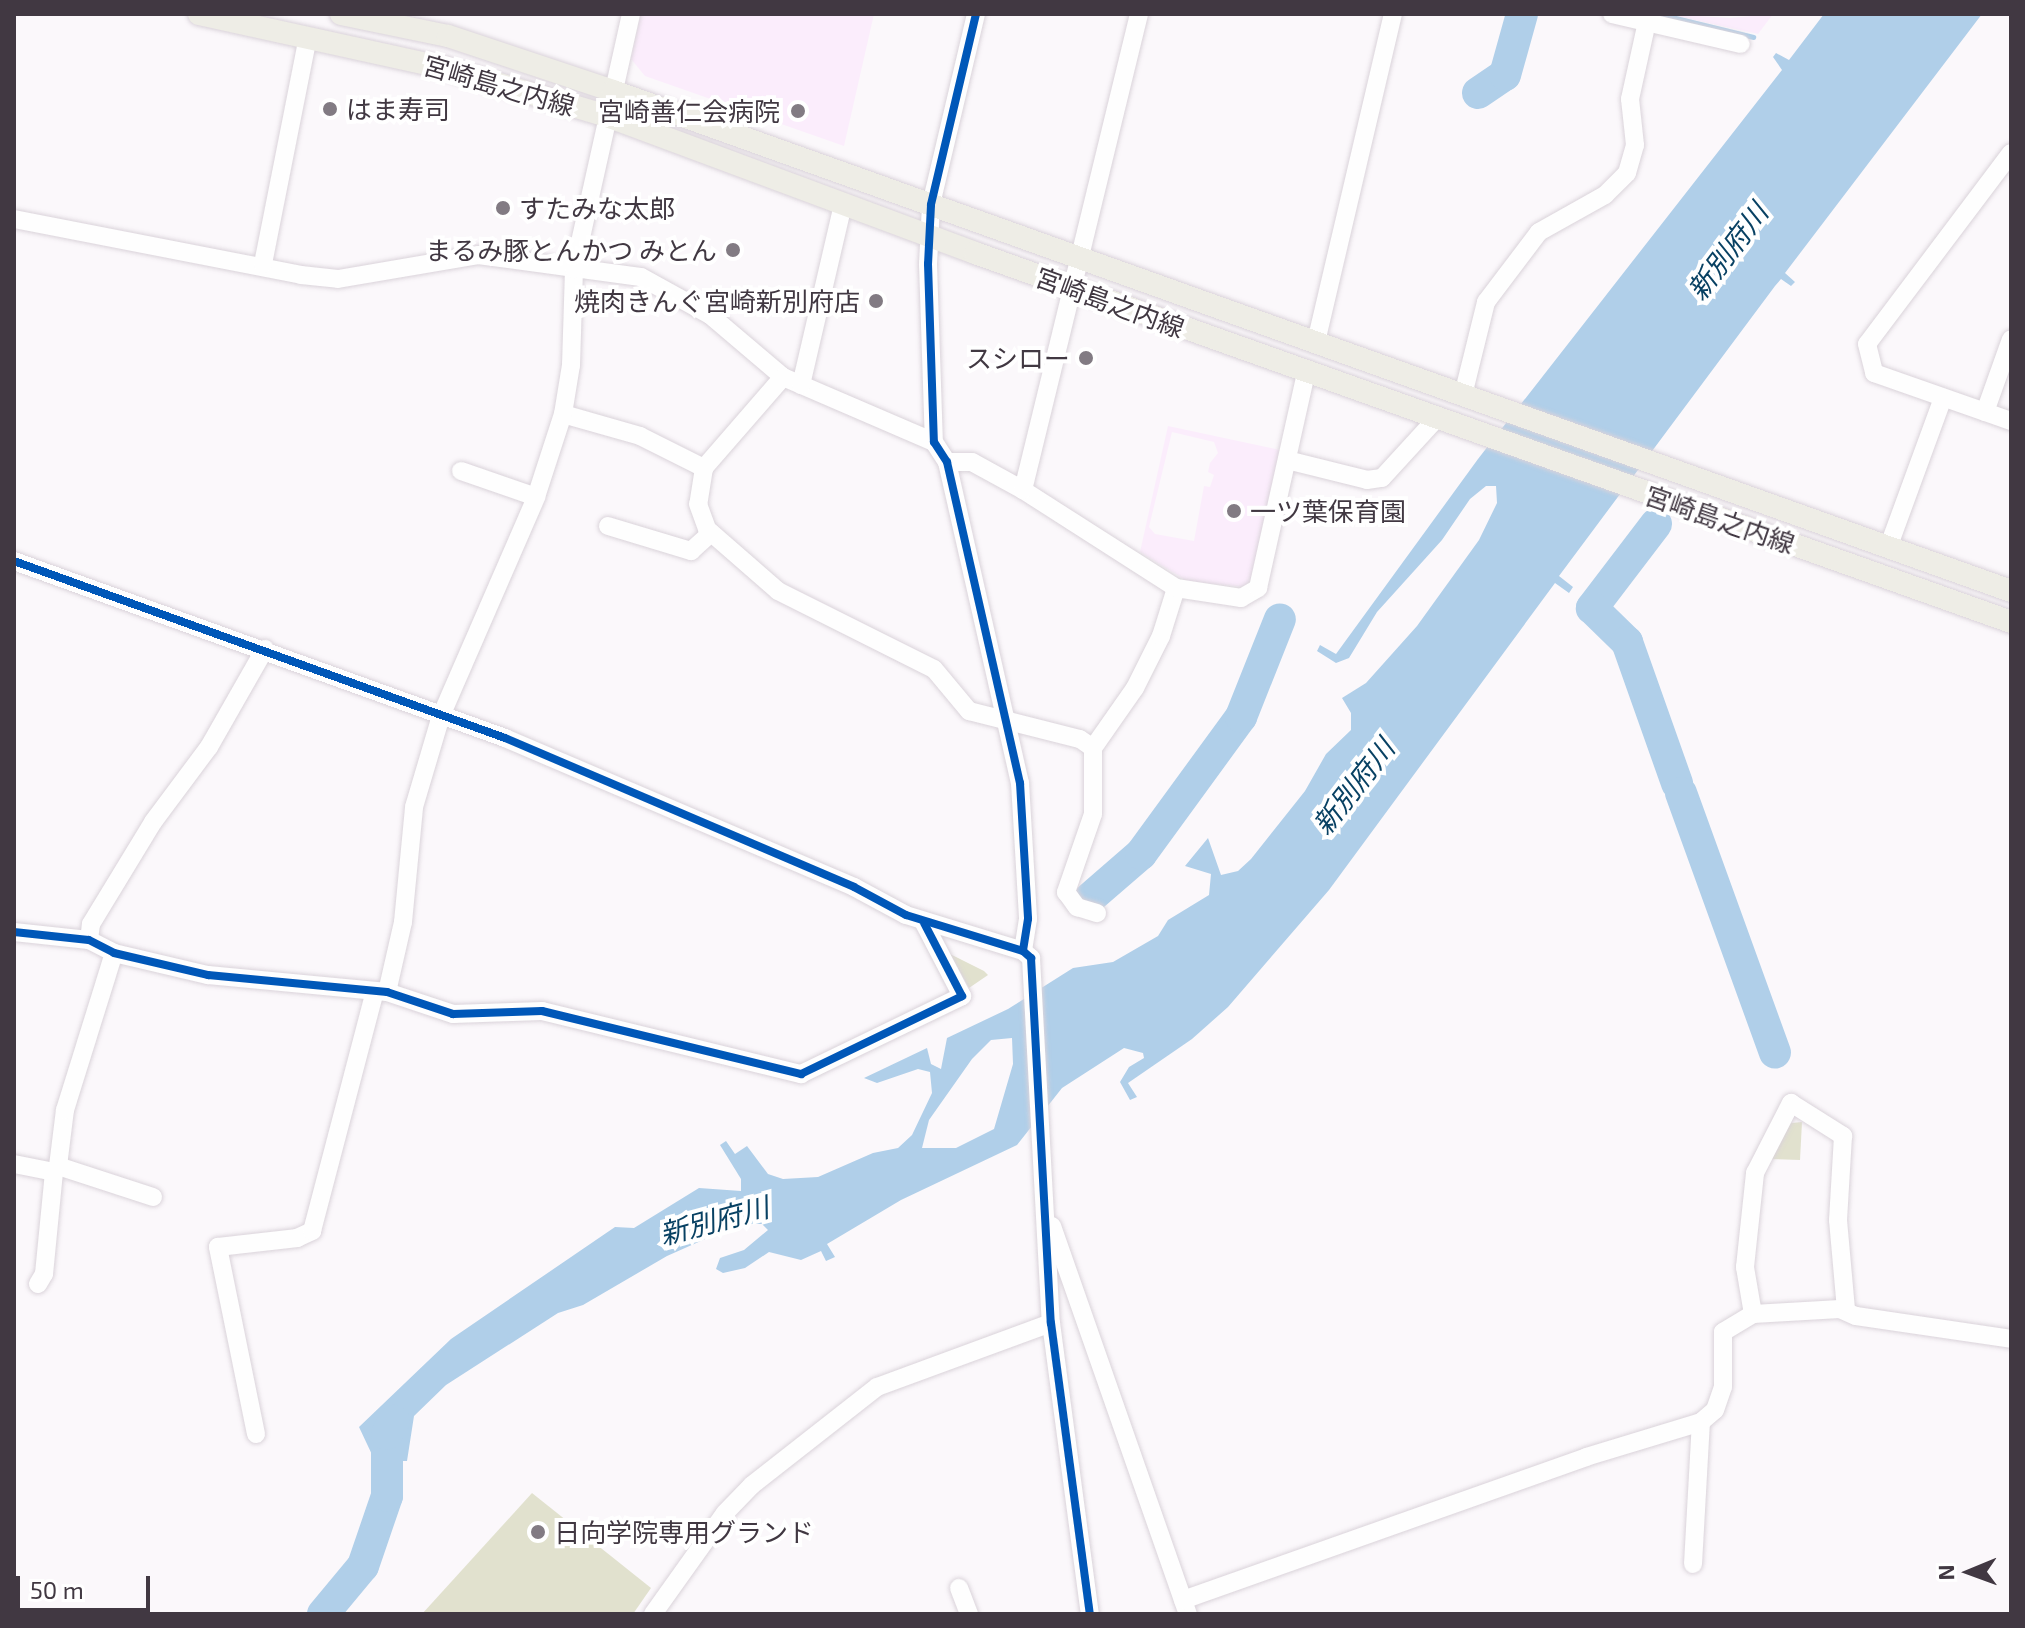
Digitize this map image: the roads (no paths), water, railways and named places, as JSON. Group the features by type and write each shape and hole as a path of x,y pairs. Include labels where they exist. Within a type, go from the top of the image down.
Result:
{"main road":[{"name":"宮崎島之内線","path":"199,14 445,68 607,116 1306,373 2011,622"},
{"name":"宮崎島之内線","path":"341,14 448,36 613,91 1472,397 1651,464 1888,548 2010,587"}],"street":[{"path":"256,1434 218,1247 297,1238 312,1231 403,922 414,807 441,716 536,497 563,414 574,269 631,14"},
{"path":"976,14 931,205 934,442 947,462 948,486 1010,724 1026,852 1027,955 1046,1208 1051,1323 1090,1614"},
{"path":"1023,490 1139,14"},
{"path":"1316,342 1393,14"},
{"path":"1612,14 1741,44"},
{"path":"1472,397 1486,302 1539,232 1605,195 1627,173 1635,145 1630,99 1647,22"},
{"path":"263,264 308,37"},
{"path":"2011,154 1867,344 1874,373 2011,421"},
{"path":"801,385 843,205"},
{"path":"14,219 338,279 478,255 641,277 710,315 783,377 934,442"},
{"path":"1985,412 2011,339"},
{"path":"947,462 972,462 1023,490 1176,588 1241,598 1258,588 1306,373"},
{"path":"783,377 704,468 698,504 711,533 778,591 934,669 969,711 1010,724 1080,739 1093,748"},
{"path":"1888,548 1943,398"},
{"path":"563,414 640,436 704,468"},
{"path":"1287,460 1367,480 1382,478 1437,418"},
{"path":"461,471 536,497"},
{"path":"608,526 691,551 711,533"},
{"path":"14,561 265,649 609,780 924,923 1027,955"},
{"path":"1097,913 1077,907 1066,892 1093,814 1093,748 1135,688 1161,636 1176,588"},
{"path":"89,940 91,924 153,822 209,747 265,649"},
{"path":"14,932 89,940 114,953 208,975 381,993 453,1014 542,1011 801,1074 822,1059 962,996 924,923"},
{"path":"38,1284 44,1274 65,1110 114,953"},
{"path":"1753,1314 1745,1267 1755,1173 1791,1103 1843,1136 1839,1233 1846,1310"},
{"path":"14,1164 56,1169 153,1197"},
{"path":"1046,1208 1186,1607 1586,1457 1701,1422 1715,1410 1723,1387 1723,1332 1753,1314 1846,1310 1870,1319 2011,1339"},
{"path":"653,1614 725,1513 752,1485 877,1387 1051,1323"},
{"path":"1693,1564 1701,1422"},
{"path":"959,1588 969,1614"}],"water":[{"path":"1824,14 1982,14 1785,273 1795,282 1791,286 1781,279 1775,286 1559,576 1573,587 1569,593 1555,583 1329,890 1228,1007 1192,1039 1128,1083 1137,1097 1130,1100 1120,1082 1129,1067 1144,1058 1143,1053 1124,1048 1062,1088 1017,1145 901,1200 827,1244 835,1257 826,1261 821,1251 801,1260 769,1252 745,1268 723,1273 716,1269 720,1258 744,1250 768,1230 762,1224 739,1224 667,1256 583,1305 558,1313 446,1385 414,1416 407,1461 375,1461 359,1427 451,1339 615,1227 634,1228 699,1188 741,1191 741,1179 720,1145 726,1141 735,1154 747,1146 768,1174 783,1179 818,1177 873,1153 898,1148 912,1135 932,1093 930,1072 918,1069 877,1083 864,1078 927,1048 931,1064 941,1069 947,1038 1008,1009 1073,968 1113,962 1158,936 1168,920 1209,895 1211,874 1185,866 1208,838 1221,875 1238,871 1251,859 1305,791 1326,754 1351,730 1351,713 1342,698 1366,683 1417,626 1479,540 1497,503 1496,486 1486,486 1470,499 1442,540 1377,612 1349,658 1336,663 1317,651 1320,645 1336,654 1478,459 1782,70 1773,57 1776,53 1789,60","holes":["1012,1038 1013,1064 994,1129 956,1148 922,1148 929,1120 972,1059 991,1040"]}],"waterway":[{"name":"新別府川","path":"1478,93 1505,75 1522,14"},
{"name":"新別府川","path":"1659,14 1753,37"},
{"name":"新別府川","path":"1656,524 1592,608 1627,642 1677,783"},
{"name":"新別府川","path":"1090,898 1141,854 1241,717 1280,619"},
{"name":"新別府川","path":"1681,793 1775,1052"},
{"name":"新別府川","path":"323,1614 363,1566 387,1496 387,1434 394,1421"}],"place":[{"name":"はま寿司","path":"330,109"},
{"name":"宮崎善仁会病院","path":"798,111"},
{"name":"すたみな太郎","path":"503,208"},
{"name":"まるみ豚とんかつ みとん","path":"733,250"},
{"name":"焼肉きんぐ宮崎新別府店","path":"876,301"},
{"name":"スシロー","path":"1086,358"},
{"name":"一ツ葉保育園","path":"1234,511"},
{"name":"日向学院専用グランド","path":"538,1532"}]}
